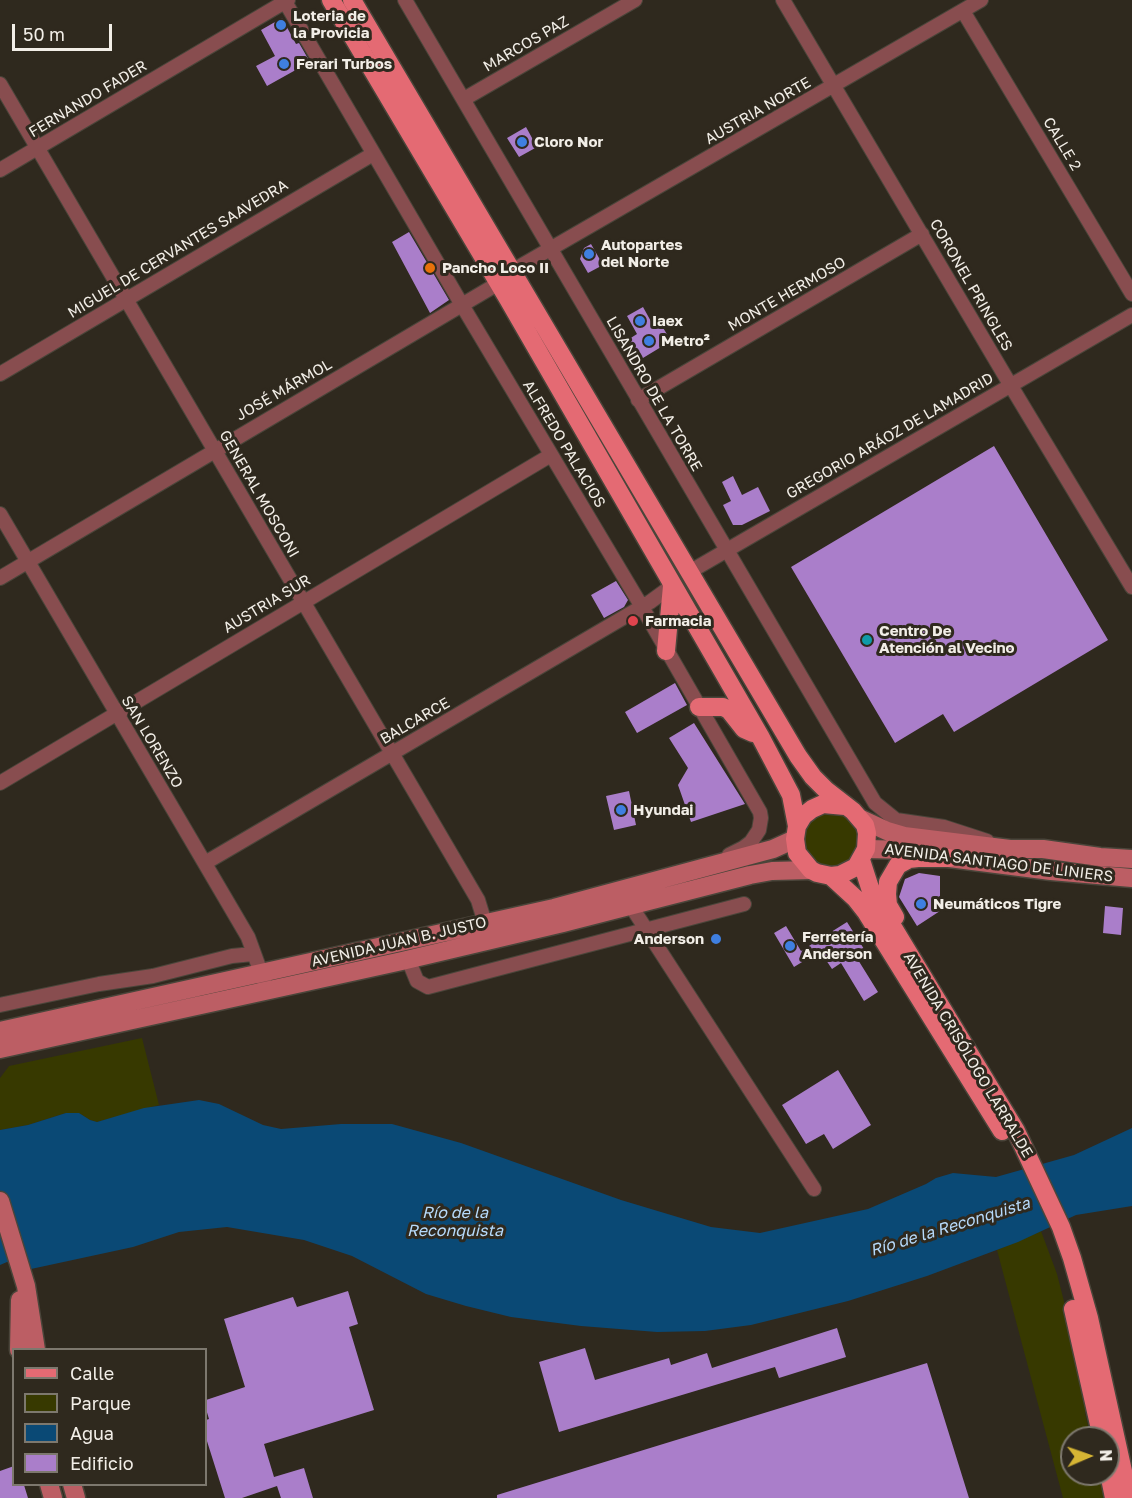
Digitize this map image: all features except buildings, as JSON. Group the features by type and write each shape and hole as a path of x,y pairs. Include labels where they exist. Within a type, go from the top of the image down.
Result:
{"main road":[{"path":"0,1049 268,992 563,923 750,875 772,871 811,870 831,876 849,872 864,854 867,833 861,819 819,783 801,761 691,571 331,0"},
{"path":"352,0 506,277 672,586 760,736 791,795 797,853 811,870"},
{"path":"666,651 672,586"},
{"path":"699,707 723,707 729,710 744,729 760,736"},
{"path":"796,832 803,816 812,809 823,804 844,806"},
{"name":"AVENIDA SANTIAGO DE LINIERS","path":"861,819 895,834 1010,849 1043,849 1132,859"},
{"name":"AVENIDA JUAN B. JUSTO","path":"0,1030 554,908 773,849 796,832"},
{"name":"AVENIDA SANTIAGO DE LINIERS","path":"864,854 911,850 949,858 1051,871 1132,878"},
{"name":"AVENIDA CRISÓLOGO LARRALDE","path":"864,854 871,891 902,942 982,1088"},
{"path":"902,942 887,900 888,882 893,872 898,865 909,859 949,858"},
{"name":"AVENIDA CRISÓLOGO LARRALDE","path":"831,876 855,898 866,912 982,1088 1016,1131 1056,1216 1072,1258 1100,1426"},
{"path":"0,1201 24,1287 36,1348"},
{"path":"0,1220 24,1287 19,1348"},
{"name":"AVENIDA CRISÓLOGO LARRALDE","path":"1082,1319 1129,1498"}],"street":[{"name":"LISANDRO DE LA TORRE","path":"405,0 875,803"},
{"name":"MARCOS PAZ","path":"464,99 635,0"},
{"name":"CORONEL PRINGLES","path":"783,0 1132,586"},
{"name":"AUSTRIA NORTE","path":"506,277 981,0"},
{"name":"FERNANDO FADER","path":"0,170 286,1"},
{"name":"ALFREDO PALACIOS","path":"286,1 373,154 642,607 760,812 759,830 744,848 683,874"},
{"name":"CALLE 2","path":"963,10 1132,294"},
{"name":"GENERAL MOSCONI","path":"0,84 478,900 485,922"},
{"name":"MIGUEL DE CERVANTES SAAVEDRA","path":"0,374 373,154"},
{"name":"MONTE HERMOSO","path":"638,400 922,234"},
{"name":"JOSÉ MÁRMOL","path":"0,578 506,277"},
{"name":"GREGORIO ARÁOZ DE LAMADRID","path":"691,571 1132,315"},
{"name":"AUSTRIA SUR","path":"0,783 115,712 551,455"},
{"name":"SAN LORENZO","path":"0,514 248,937 268,992"},
{"name":"BALCARCE","path":"205,863 642,607 672,586"},
{"name":"AVENIDA SANTIAGO DE LINIERS","path":"875,803 896,820 945,828 1010,849"},
{"path":"408,959 417,981 428,987 744,904"},
{"path":"632,906 814,1189"},
{"path":"0,1005 99,984 153,976 232,956 253,954"}],"green space":[{"path":"843,811 858,824 861,844 852,861 834,870 815,865 803,849 802,830 814,814"},
{"path":"142,1038 159,1105 97,1122 79,1113 66,1113 28,1125 0,1130 0,1078 9,1066"},
{"path":"1041,1231 1057,1274 1089,1399 1085,1413 1088,1426 1060,1426 1060,1486 1102,1486 1104,1498 1063,1498 997,1250"}],"water":[{"name":"Río de la Reconquista","path":"199,1100 219,1104 263,1125 281,1129 341,1124 392,1124 461,1143 621,1200 711,1227 760,1233 868,1209 936,1178 953,1173 996,1177 1074,1155 1132,1128 1132,1206 1076,1215 1018,1242 927,1276 848,1301 751,1325 705,1331 657,1332 511,1317 426,1294 352,1256 304,1240 227,1227 179,1232 133,1247 31,1269 7,1262 0,1265 0,1130 28,1125 66,1113 79,1113 97,1122 144,1108"}],"place":[{"name":"Loteria de la Provicia","path":"281,25"},
{"name":"Ferari Turbos","path":"284,64"},
{"name":"Cloro Nor","path":"522,142"},
{"name":"Autopartes del Norte","path":"589,254"},
{"name":"Pancho Loco II","path":"430,268"},
{"name":"Iaex","path":"640,321"},
{"name":"Metro²","path":"649,341"},
{"name":"Farmacia","path":"633,621"},
{"name":"Centro De Atención al Vecino","path":"867,640"},
{"name":"Hyundai","path":"621,810"},
{"name":"Neumáticos Tigre","path":"921,904"},
{"name":"Anderson","path":"716,939"},
{"name":"Ferretería Anderson","path":"790,946"}]}
